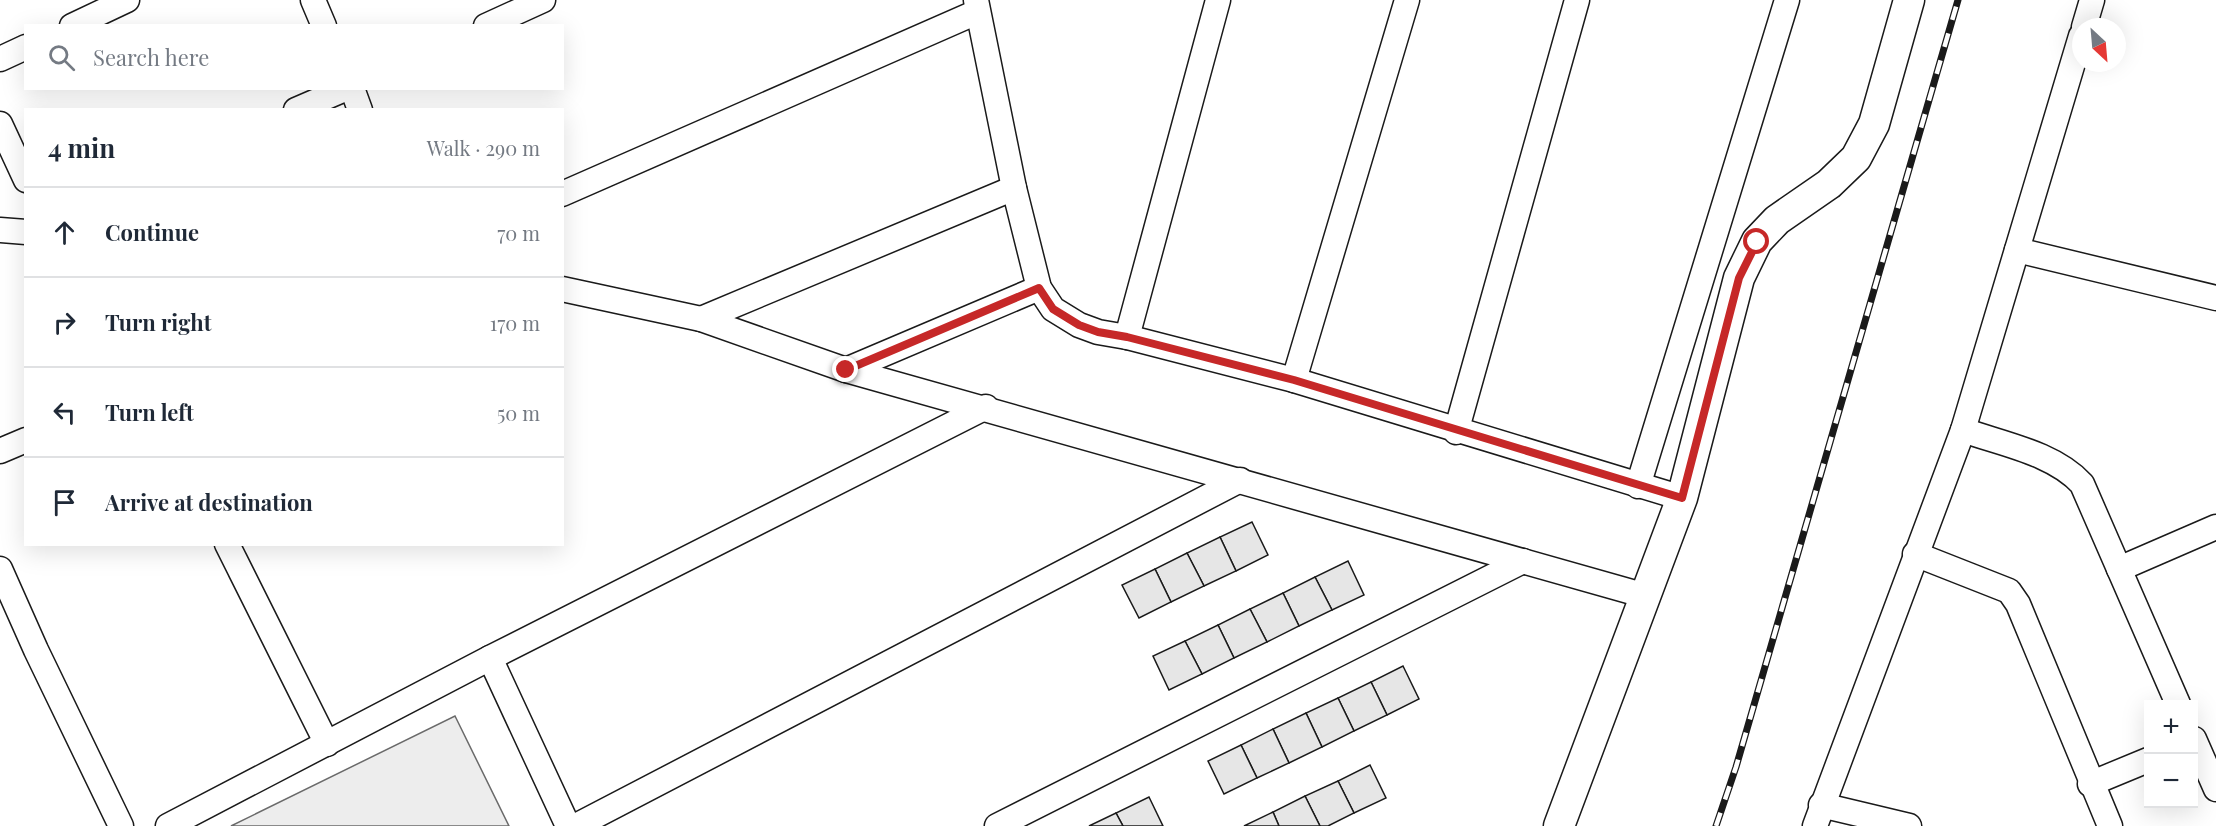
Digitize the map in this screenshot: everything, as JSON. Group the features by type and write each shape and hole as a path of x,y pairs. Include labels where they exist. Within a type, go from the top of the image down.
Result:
{"street":[{"path":"76,24 125,0"},
{"path":"313,0 323,24"},
{"path":"490,24 543,0"},
{"path":"1127,337 1218,0"},
{"path":"1294,380 1407,0"},
{"path":"1456,432 1577,0"},
{"path":"1638,486 1787,0"},
{"path":"1559,826 1682,498 1739,278 1746,261 1757,242 1777,220 1828,184 1856,158 1874,124 1909,0"},
{"path":"2087,18 2092,0"},
{"path":"564,193 976,6 1014,188 1039,288 1053,309 1079,325 1098,332 1127,337 1294,380 1456,432 1682,498"},
{"path":"0,59 24,48"},
{"path":"1909,826 1818,815 1963,430 2072,66"},
{"path":"301,108 342,90"},
{"path":"353,90 359,108"},
{"path":"0,124 24,176"},
{"path":"702,319 1014,188"},
{"path":"0,230 24,232"},
{"path":"2017,250 2216,298"},
{"path":"846,370 1039,288"},
{"path":"564,289 702,319 846,370 986,407 1646,596"},
{"path":"168,826 490,658 986,407"},
{"path":"1963,430 2053,462 2071,471 2082,484 2091,500 2176,700"},
{"path":"0,451 24,441"},
{"path":"576,826 1240,480"},
{"path":"2119,569 2216,527"},
{"path":"228,546 327,744"},
{"path":"1915,554 2009,591 2018,604 2090,784 2110,826"},
{"path":"997,826 1523,561"},
{"path":"0,569 36,650 122,826"},
{"path":"490,658 568,826"},
{"path":"2198,750 2216,789"},
{"path":"2090,784 2144,762"}],"shaded area":[{"path":"455,716 509,826 231,826"}],"building":[{"path":"1252,522 1268,555 1236,571 1220,537"},
{"path":"1220,537 1236,571 1204,586 1187,553"},
{"path":"1187,553 1204,586 1171,602 1155,569"},
{"path":"1348,561 1364,595 1332,610 1315,577"},
{"path":"1155,569 1171,602 1139,618 1122,585"},
{"path":"1315,577 1332,610 1299,626 1283,593"},
{"path":"1283,593 1299,626 1267,642 1250,609"},
{"path":"1250,609 1267,642 1234,658 1218,625"},
{"path":"1218,625 1234,658 1202,674 1185,641"},
{"path":"1185,641 1202,674 1169,690 1153,656"},
{"path":"1403,666 1419,699 1387,715 1371,682"},
{"path":"1371,682 1387,715 1354,731 1338,698"},
{"path":"1338,698 1354,731 1322,747 1306,713"},
{"path":"1306,713 1322,747 1289,763 1273,729"},
{"path":"1273,729 1289,763 1257,778 1241,745"},
{"path":"1241,745 1257,778 1224,794 1208,761"},
{"path":"1370,765 1386,798 1354,813 1338,781"},
{"path":"1338,781 1354,813 1328,826 1320,826 1305,796"},
{"path":"1305,796 1320,826 1279,826 1273,812"},
{"path":"1149,797 1163,826 1123,826 1116,813"},
{"path":"1273,812 1279,826 1244,826"},
{"path":"1116,813 1123,826 1089,826"}],"railway":[{"path":"1716,826 1736,767 1958,0"}],"route":[{"path":"846,370 1039,288 1053,309 1079,325 1098,332 1127,337 1294,380 1456,432 1682,498 1739,278 1757,242"}]}
